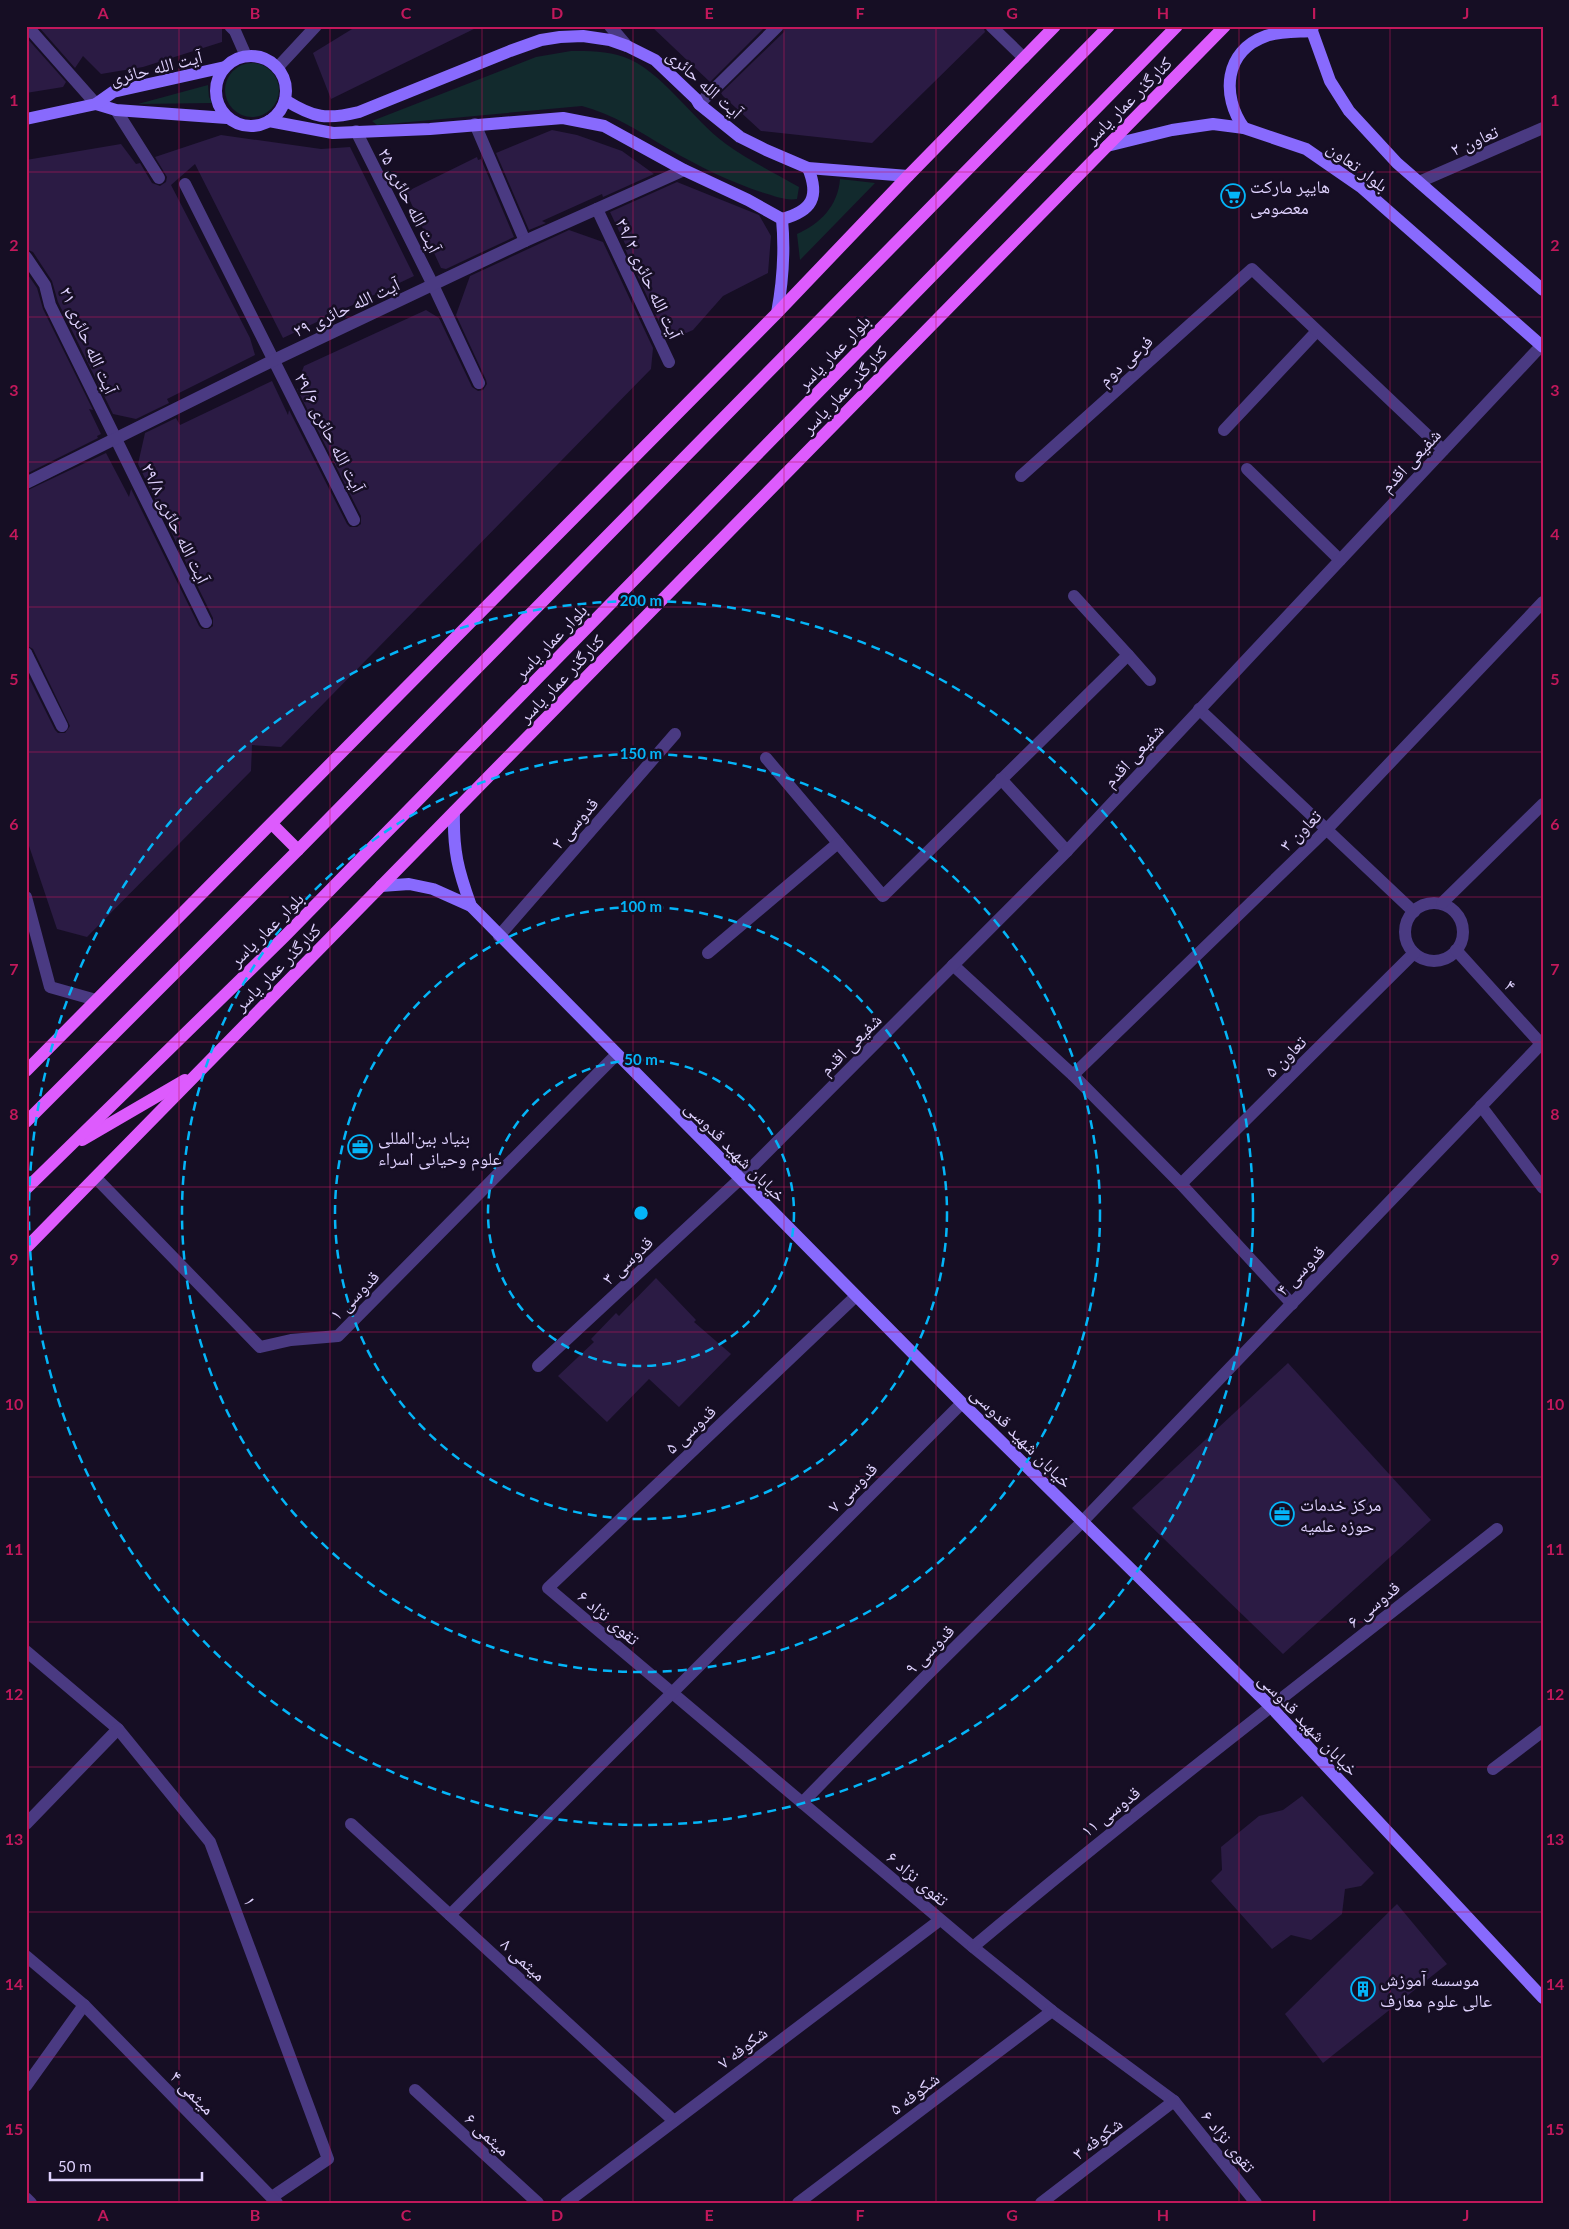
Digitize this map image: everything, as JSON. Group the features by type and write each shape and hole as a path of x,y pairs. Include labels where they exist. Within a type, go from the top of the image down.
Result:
{"main road":[{"path":"28,1066 272,824 777,313 1054,26"},
{"name":"بلوار عمار یاسر","path":"26,1122 298,850 1109,26"},
{"name":"بلوار عمار یاسر","path":"26,1189 284,937 1177,26"},
{"name":"کنارگذر عمار یاسر","path":"26,1248 1225,26"},
{"path":"1244,128 1235,115 1230,100 1229,84 1232,69 1240,55 1251,44 1265,36 1281,32 1312,29"},
{"name":"بلوار تعاون","path":"1312,29 1330,81 1349,111 1397,163 1543,290"},
{"name":"آیت الله حائری","path":"285,100 320,118 337,118 359,112 541,40 583,36 610,40 655,60 699,104 740,136 766,150 808,168 908,176"},
{"path":"246,56 263,58 277,68 284,80 285,100 277,115 269,122 258,126 236,124 227,118 220,109 216,91 217,82 225,67 231,62 246,56"},
{"name":"آیت الله حائری","path":"26,119 96,104 113,92 225,67"},
{"name":"آیت الله حائری","path":"96,104 116,110 227,118"},
{"path":"269,122 333,133 430,129 563,118 604,126 684,170 782,219 800,214 813,199 814,182 808,168"},
{"name":"بلوار تعاون","path":"1107,146 1172,130 1213,124 1244,128 1306,149 1361,187 1542,347"},
{"path":"777,313 785,246 782,219"},
{"path":"454,812 453,841 458,870 472,906"},
{"path":"272,824 298,850"},
{"path":"381,886 409,884 433,889 472,906"},
{"name":"خیابان شهید قدوسی","path":"472,906 498,936 962,1403 1272,1708 1543,1998"},
{"path":"64,1150 198,1072"}],"street":[{"path":"27,26 96,104"},
{"path":"230,26 235,31 246,56"},
{"path":"277,68 316,26"},
{"path":"610,26 627,46"},
{"path":"699,104 778,26"},
{"path":"991,26 1024,58"},
{"path":"116,110 159,178"},
{"path":"475,124 525,241"},
{"name":"تعاون ۲","path":"1419,182 1543,128"},
{"name":"آیت الله حائری ۲۵","path":"356,132 433,285 480,384"},
{"name":"آیت الله حائری ۲۹","path":"26,483 274,360 525,241 684,170"},
{"name":"آیت الله حائری ۲۹/۶","path":"185,184 354,520"},
{"name":"آیت الله حائری ۲۹/۲","path":"597,209 669,362"},
{"name":"آیت الله حائری ۲۱","path":"26,258 46,285 50,304 115,440"},
{"name":"فرعی دوم","path":"1022,476 1252,269 1318,331"},
{"path":"1224,430 1318,331 1443,450"},
{"name":"شفیعی اقدم","path":"740,1179 1067,851 1542,347"},
{"name":"آیت الله حائری ۲۹/۸","path":"115,440 206,622"},
{"path":"1247,469 1340,560"},
{"path":"1074,596 1150,680"},
{"name":"تعاون ۳","path":"1074,1075 1327,829 1543,602"},
{"path":"26,654 62,726"},
{"path":"766,758 883,896 1128,655"},
{"path":"1200,709 1414,912"},
{"name":"قدوسی ۲","path":"498,936 675,734"},
{"path":"1001,779 1067,851"},
{"path":"1442,903 1458,914 1464,933 1462,943 1450,958 1431,962 1422,960 1407,947 1404,928 1407,919 1421,905 1442,903 1543,804"},
{"path":"708,953 838,843"},
{"path":"26,897 29,918 50,987 96,1000"},
{"name":"۴","path":"1456,950 1542,1044"},
{"name":"تعاون ۵","path":"1181,1184 1414,953"},
{"path":"953,965 1074,1075 1181,1184 1292,1304"},
{"name":"قدوسی ۴","path":"1082,1522 1542,1044"},
{"name":"قدوسی ۱","path":"96,1178 260,1346 292,1340 338,1336 616,1055"},
{"path":"1481,1106 1543,1188"},
{"name":"قدوسی ۳","path":"538,1366 740,1179"},
{"name":"قدوسی ۵","path":"548,1588 856,1296"},
{"name":"قدوسی ۷","path":"450,1915 962,1403"},
{"name":"قدوسی ۹","path":"802,1803 924,1678 1082,1522"},
{"name":"قدوسی ۶","path":"1272,1708 1497,1528"},
{"name":"تقوی نژاد ۶","path":"548,1588 940,1920 1052,2011 1174,2101 1256,2203"},
{"name":"۱","path":"26,1651 118,1729 210,1842 328,2159 275,2200"},
{"name":"قدوسی ۱۱","path":"973,1947 1088,1850 1272,1708"},
{"path":"26,1824 118,1729"},
{"path":"1493,1770 1543,1731"},
{"name":"میثمی ۸","path":"351,1824 674,2121"},
{"name":"شکوفه ۷","path":"566,2203 940,1920"},
{"name":"میثمی ۴","path":"26,1956 84,2006 275,2200"},
{"path":"26,2086 84,2006"},
{"name":"شکوفه ۵","path":"798,2203 1052,2011"},
{"name":"میثمی ۶","path":"415,2090 538,2203"},
{"name":"شکوفه ۳","path":"1041,2203 1174,2101"},
{"path":"26,2198 31,2203"}],"green space":[{"path":"571,51 591,51 624,57 651,72 726,144 799,187 797,199 776,197 727,179 690,161 615,119 582,106 377,125 372,121 536,57"},
{"path":"247,63 257,63 267,67 275,75 279,90 275,105 267,113 257,117 247,117 237,113 229,105 225,95 225,85 229,75 237,67"},
{"path":"208,85 209,97 212,103 138,104"},
{"path":"840,179 875,183 800,260 797,234 813,225 832,206 839,189"}],"building":[{"path":"38,26 222,26 222,42 143,67 101,74 83,56 75,68"},
{"path":"357,26 480,26 331,99 313,53"},
{"path":"651,26 766,26 710,82"},
{"path":"786,26 983,26 985,32 872,143 761,131 723,96 721,93 784,32"},
{"path":"26,37 66,82 63,87 26,93"},
{"path":"552,130 577,135 622,151 654,174 603,197 602,194 542,221 546,223 529,230 496,153"},
{"path":"221,135 321,149 350,147 414,276 283,338 195,164 171,185 250,338 255,355 167,399 169,403 136,419 113,414 58,302 52,281 33,252 26,249 26,160 121,144 136,164 140,163 152,183 160,186 166,182 167,177 155,157"},
{"path":"477,157 478,160 481,159 514,237 446,269 441,268 406,192"},
{"path":"677,182 759,215 771,236 768,273 723,296 693,330 668,341 610,212"},
{"path":"569,230 603,242 653,348 651,369 281,747 252,745 251,771 87,937 57,929 26,837 26,672 55,730 58,733 65,733 70,726 33,649 26,645 26,491 106,453 129,497 131,489 199,626 202,629 209,629 213,626 213,618 138,464 145,433 176,418 180,425 272,381 288,415 289,410 347,524 350,527 357,527 361,524 361,516 297,389 306,385 301,374 304,366 426,310 439,318 472,387 478,391 483,390 487,384 486,380 456,315 470,276"},
{"path":"26,272 37,288 43,309 93,410 89,409 101,434 97,436 98,438 26,474"},
{"path":"656,1278 696,1320 694,1322 731,1354 679,1407 649,1379 607,1422 558,1376 594,1342 591,1339 616,1313 619,1316"},
{"name":"مرکز خدمات حوزه علمیه","path":"1288,1363 1431,1520 1283,1654 1132,1508"},
{"path":"1302,1796 1374,1873 1361,1886 1345,1889 1342,1914 1311,1940 1291,1935 1272,1949 1211,1881 1222,1870 1221,1847 1259,1816 1283,1810"},
{"name":"موسسه آموزش عالی علوم معارف","path":"1397,1904 1447,1964 1323,2063 1285,2014"}],"place":[{"name":"هایپر مارکت معصومی","path":"1233,196"},
{"name":"بنیاد بین‌المللی علوم وحیانی اسراء","path":"360,1147"},
{"name":"مرکز خدمات حوزه علمیه","path":"1282,1514"},
{"name":"موسسه آموزش عالی علوم معارف","path":"1363,1989"}]}
